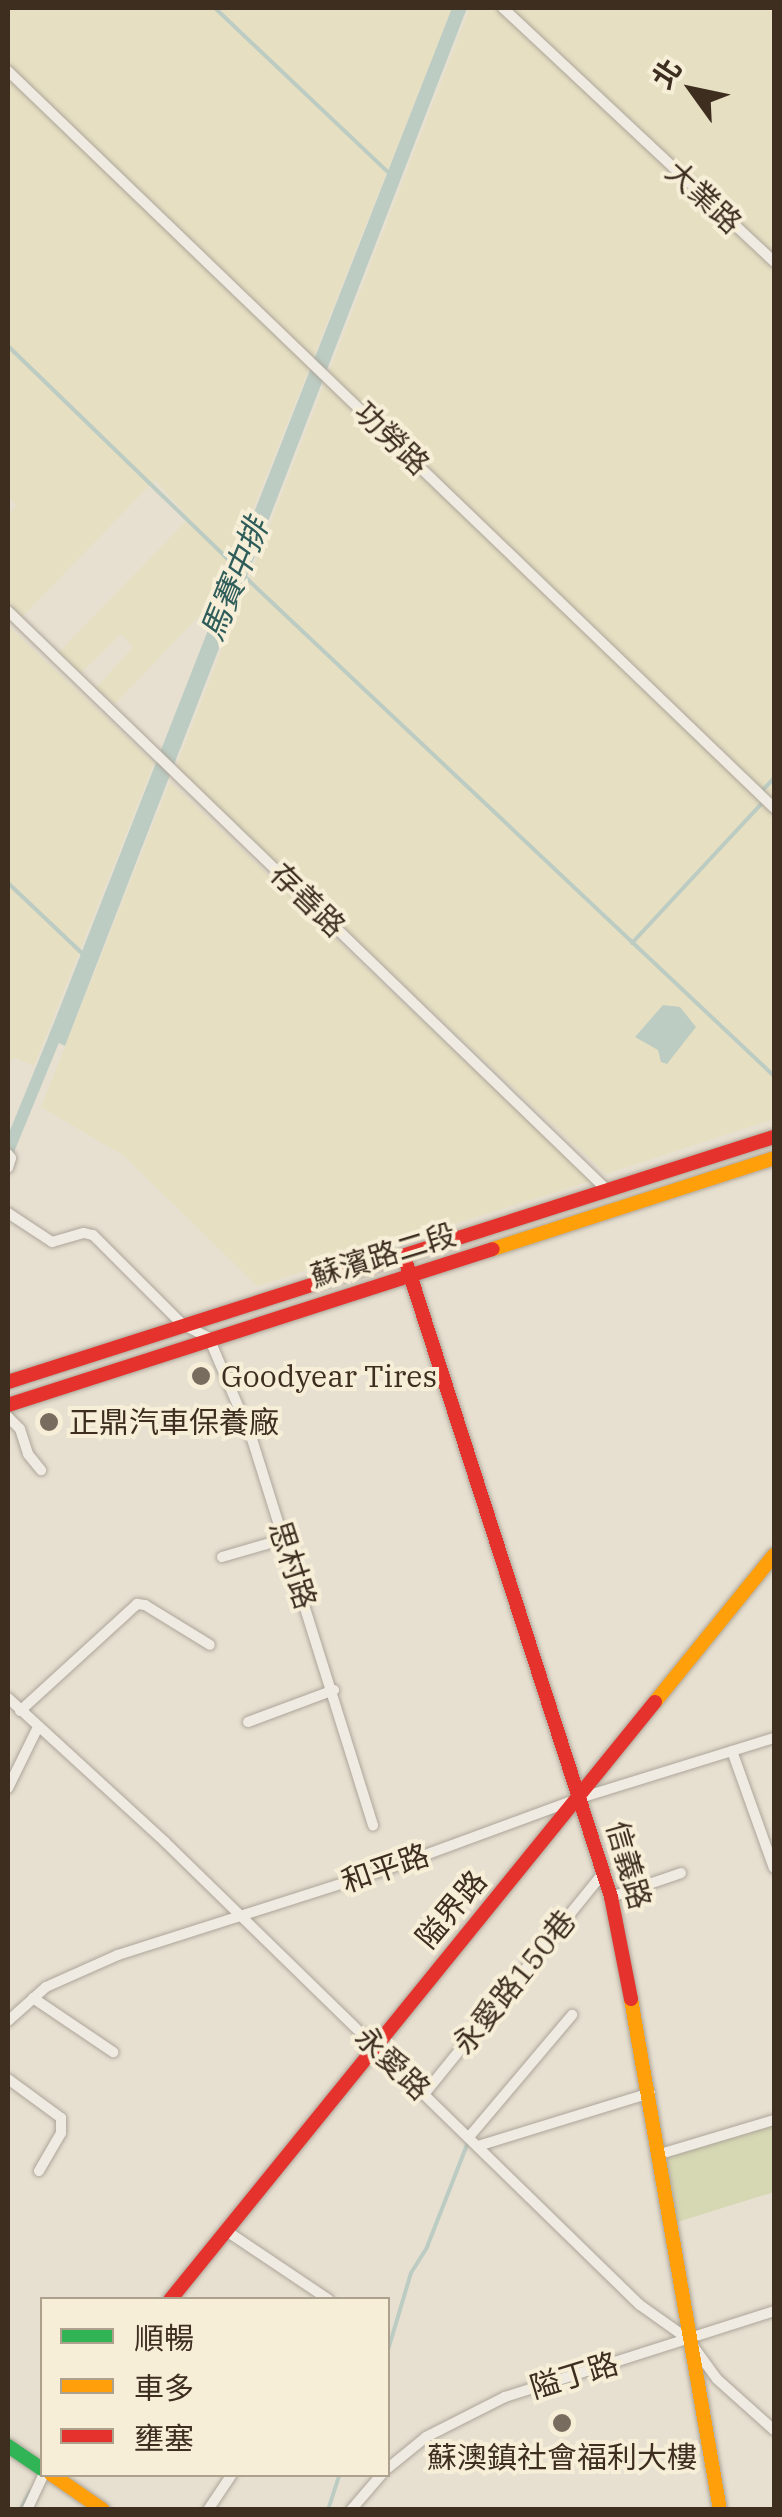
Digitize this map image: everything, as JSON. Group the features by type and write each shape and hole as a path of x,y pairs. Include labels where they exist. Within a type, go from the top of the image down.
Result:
{"street":[{"name":"大業路","path":"503,8 774,262"},
{"name":"功勞路","path":"8,71 774,808"},
{"name":"存善路","path":"8,612 607,1190"},
{"name":"蘇濱路二段","path":"8,1382 774,1137"},
{"path":"8,1154 8,1168"},
{"name":"蘇濱路二段","path":"8,1404 774,1158"},
{"path":"8,1214 52,1242 84,1232 93,1235 182,1324 209,1338"},
{"name":"信義路","path":"404,1256 611,1897 650,2093 688,2339 720,2510"},
{"name":"思村路","path":"209,1338 252,1439 334,1690 373,1826"},
{"path":"8,1417 20,1429 28,1454 41,1470"},
{"path":"222,1557 284,1539"},
{"name":"隘界路","path":"172,2297 774,1555"},
{"path":"20,1711 137,1604 145,1604 210,1645"},
{"path":"248,1722 334,1690"},
{"name":"永愛路","path":"8,1698 376,2045 640,2305 688,2339 717,2379 774,2430"},
{"path":"8,1788 38,1729"},
{"name":"和平路","path":"8,2021 33,1998 91,1966 387,1870 580,1798 774,1738"},
{"path":"732,1751 774,1868"},
{"name":"永愛路150巷","path":"425,2093 604,1872"},
{"path":"611,1897 681,1873"},
{"path":"33,1998 112,2052"},
{"path":"473,2142 572,2015"},
{"path":"8,2079 52,2110 63,2125 39,2171"},
{"path":"473,2142 650,2093"},
{"path":"660,2154 774,2120"},
{"path":"225,2230 325,2297"},
{"name":"隘丁路","path":"390,2466 426,2437 491,2403 774,2311"},
{"path":"8,2446 40,2469"},
{"path":"26,2510 44,2477"},
{"path":"52,2477 103,2510"},
{"path":"208,2510 230,2477"},
{"path":"351,2510 379,2477"}],"shaded area":[{"path":"8,8 452,8 219,595 115,704 96,688 133,647 121,634 80,674 58,653 189,518 155,480 21,618 8,605 8,516 17,505 8,496"},
{"path":"470,8 774,8 774,1119 606,1174 175,770"},
{"path":"8,626 154,763 34,1066 15,1058 8,1061"},
{"path":"170,782 591,1181 257,1286 124,1156 41,1107"}],"green space":[{"path":"774,2120 774,2192 671,2224 660,2154"}],"water":[{"path":"452,8 467,8 65,1046 48,1038"},
{"path":"663,1005 680,1007 696,1027 667,1064 661,1062 658,1050 635,1037"}],"waterway":[{"path":"215,8 390,174"},
{"path":"8,346 234,565"},
{"path":"243,575 774,1076"},
{"path":"762,791 774,778"},
{"path":"632,943 761,804"},
{"path":"8,883 84,955"},
{"name":"馬賽中排","path":"8,1151 58,1029"},
{"path":"390,2343 411,2273 427,2247 467,2145"},
{"path":"328,2510 339,2477"},
{"path":"20,2510 30,2492"}],"traffic: fast":[{"path":"8,2446 40,2468"}],"traffic: slow":[{"path":"493,1249 774,1158"},
{"path":"655,1702 774,1555"},
{"path":"631,1999 720,2510"},
{"path":"55,2477 103,2510"}],"traffic: jam":[{"path":"8,1382 774,1137"},
{"path":"8,1405 493,1249"},
{"path":"404,1256 611,1897 631,1999"},
{"path":"172,2297 655,1702"}],"place":[{"name":"Goodyear Tires","path":"201,1376"},
{"name":"正鼎汽車保養廠","path":"49,1422"},
{"name":"蘇澳鎮社會福利大樓","path":"562,2423"}]}
